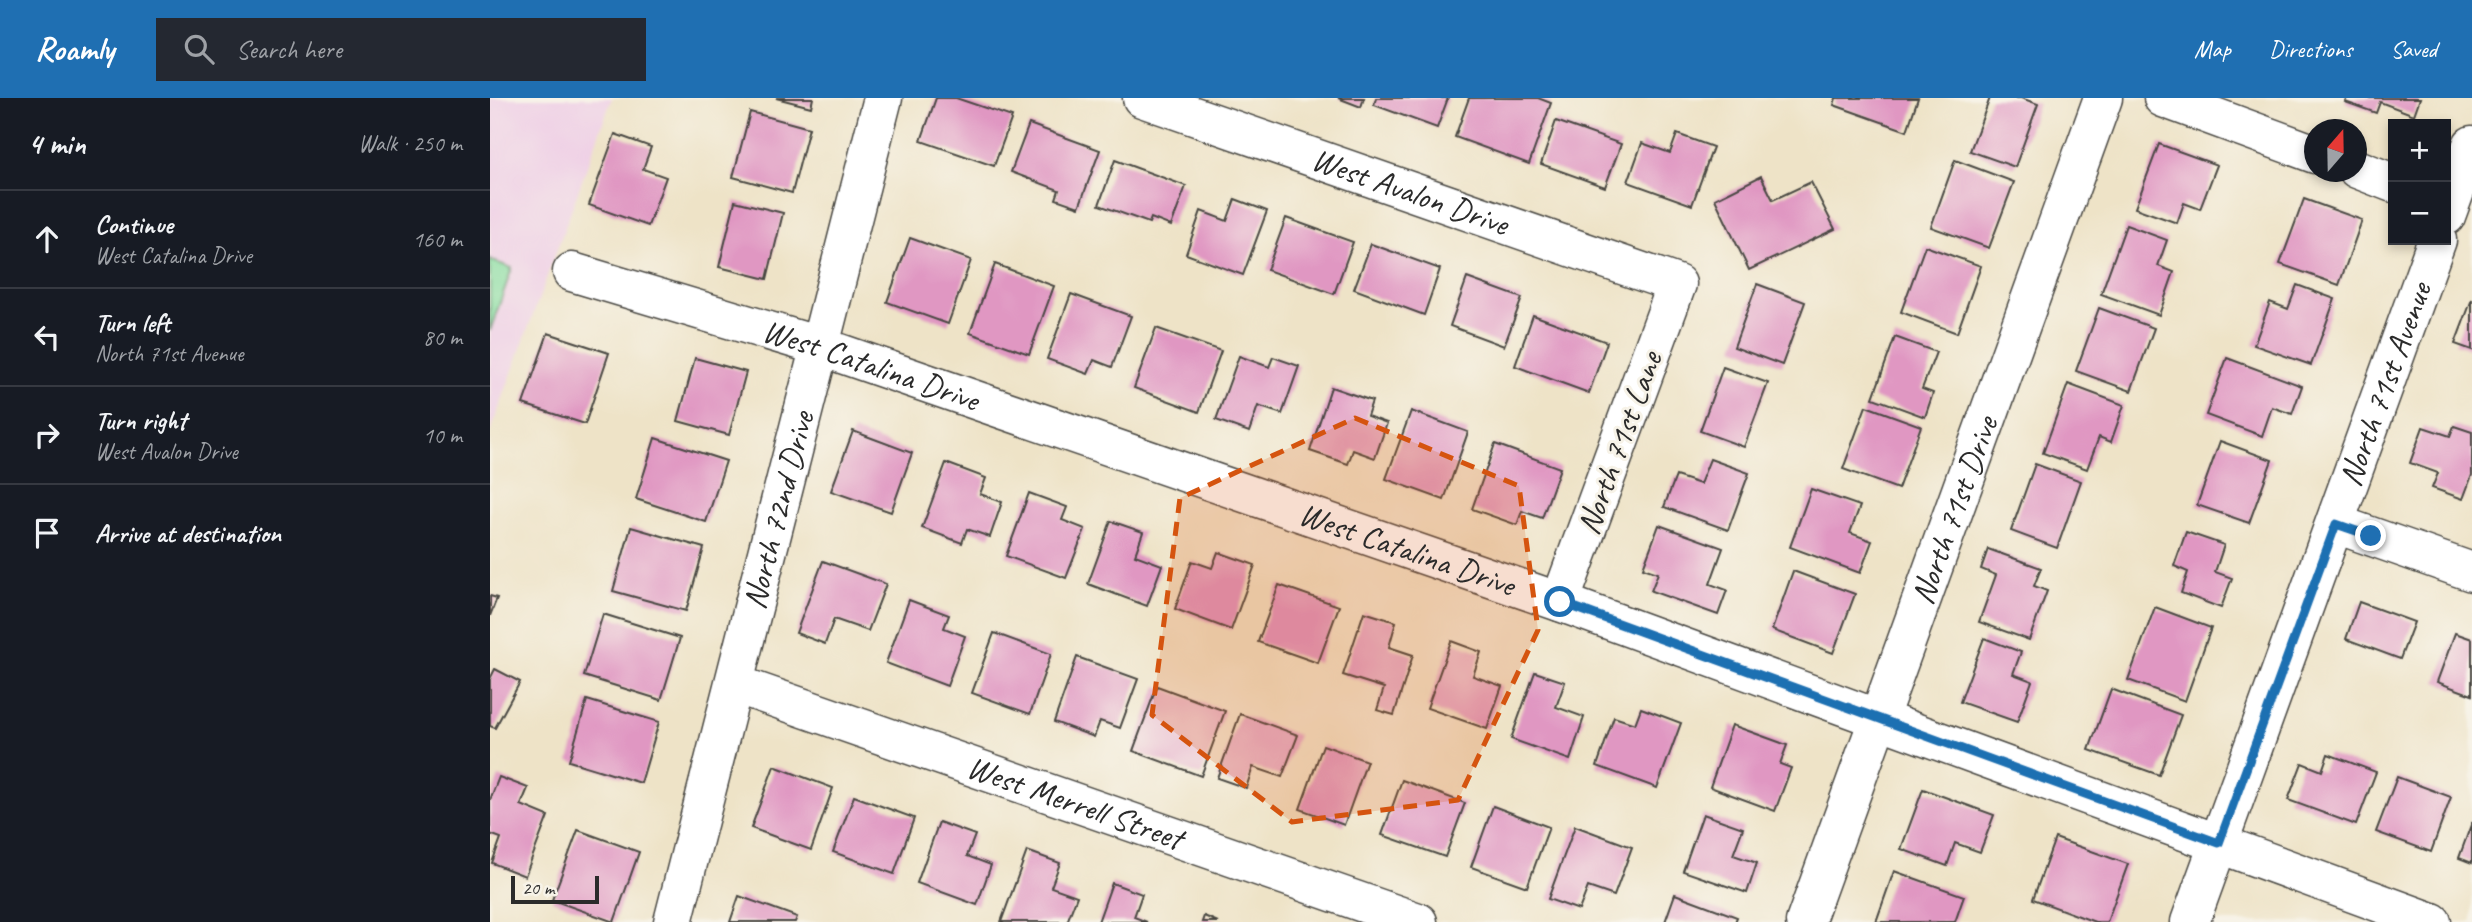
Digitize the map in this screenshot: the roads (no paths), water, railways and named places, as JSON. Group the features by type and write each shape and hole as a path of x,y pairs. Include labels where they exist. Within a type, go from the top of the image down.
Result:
{"street":[{"name":"North 72nd Drive","path":"673,922 883,98"},
{"name":"West Avalon Drive","path":"1142,98 1677,284"},
{"name":"North 71st Drive","path":"1805,922 2103,98"},
{"path":"2163,98 2304,150"},
{"path":"2453,209 2472,145"},
{"path":"2367,173 2390,182"},
{"name":"North 71st Avenue","path":"2190,922 2435,245"},
{"name":"West Catalina Drive","path":"572,272 820,346 1560,602 2432,922"},
{"name":"North 71st Lane","path":"1560,602 1677,284"},
{"path":"2336,524 2472,572"},
{"name":"West Merrell Street","path":"735,684 1418,922"}]}
